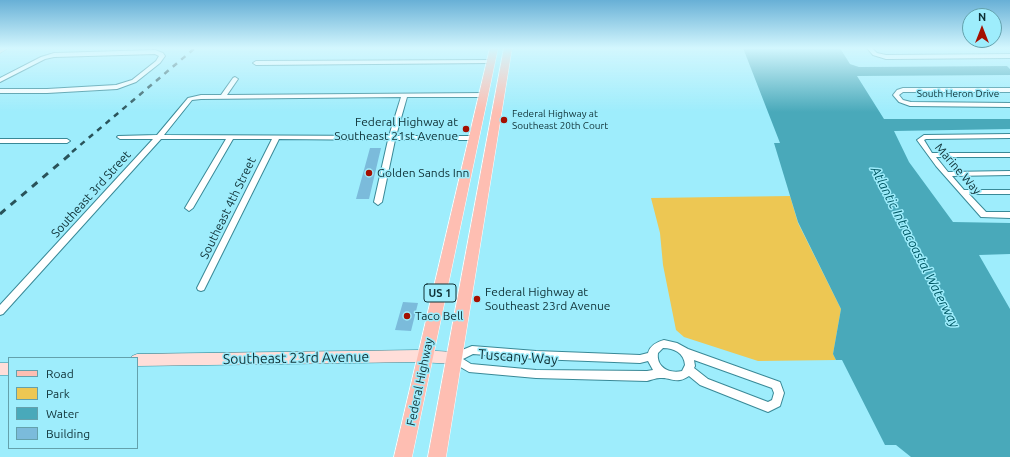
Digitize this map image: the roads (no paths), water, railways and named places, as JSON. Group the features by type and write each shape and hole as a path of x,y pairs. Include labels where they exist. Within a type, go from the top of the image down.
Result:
{"main road":[{"name":"Federal Highway","path":"403,457 489,69"},
{"name":"US 1","path":"437,457 504,69"},
{"path":"475,133 493,136"},
{"path":"475,133 486,146 479,184 483,199"}],"street":[{"path":"0,80 21,69"},
{"path":"0,90 13,91 118,87 134,81 149,69"},
{"path":"224,97 235,79"},
{"name":"South Heron Drive","path":"1010,90 903,90 896,92 897,97 910,104 1010,105"},
{"path":"0,98 13,91"},
{"path":"224,97 484,95"},
{"path":"378,202 392,137 404,96"},
{"name":"Southeast 3rd Street","path":"0,311 158,138 190,99 201,97 224,97"},
{"path":"120,137 392,137 475,133"},
{"name":"Marine Way","path":"1010,136 924,137 920,140 920,143 984,215 1010,215"},
{"path":"189,208 230,138"},
{"name":"Southeast 4th Street","path":"201,288 276,138"},
{"path":"0,141 67,141"},
{"path":"931,155 1010,155"},
{"path":"948,174 1010,173"},
{"path":"964,192 1010,192"},
{"path":"662,373 654,365 652,356 656,348 664,344 676,346 685,352 776,385 779,393 776,403 768,406 704,382 689,370 690,361 685,352"},
{"name":"Tuscany Way","path":"454,358 472,350 536,355 640,359 652,356"},
{"name":"Southeast 23rd Avenue","path":"138,360 426,356 454,358"},
{"name":"Tuscany Way","path":"454,358 469,368 531,373 647,376 662,373 674,377 680,376 689,370"}],"water":[{"name":"Atlantic Intracoastal Waterway","path":"751,69 1010,69 1010,75 857,76 884,119 1010,119 1010,129 894,131 909,162 953,222 1010,223 1010,254 979,255 1010,309 1010,457 911,457 896,445 885,445 842,360 836,360 833,354 841,309 798,222 774,143 780,143"}],"railway":[{"path":"72,152 170,69"},
{"path":"0,214 74,151"}],"place":[{"name":"Federal Highway at Southeast 20th Court","path":"504,120"},
{"name":"Federal Highway at Southeast 21st Avenue","path":"466,129"},
{"name":"Golden Sands Inn","path":"369,173"},
{"name":"Federal Highway at Southeast 23rd Avenue","path":"477,299"},
{"name":"Taco Bell","path":"407,316"}]}
